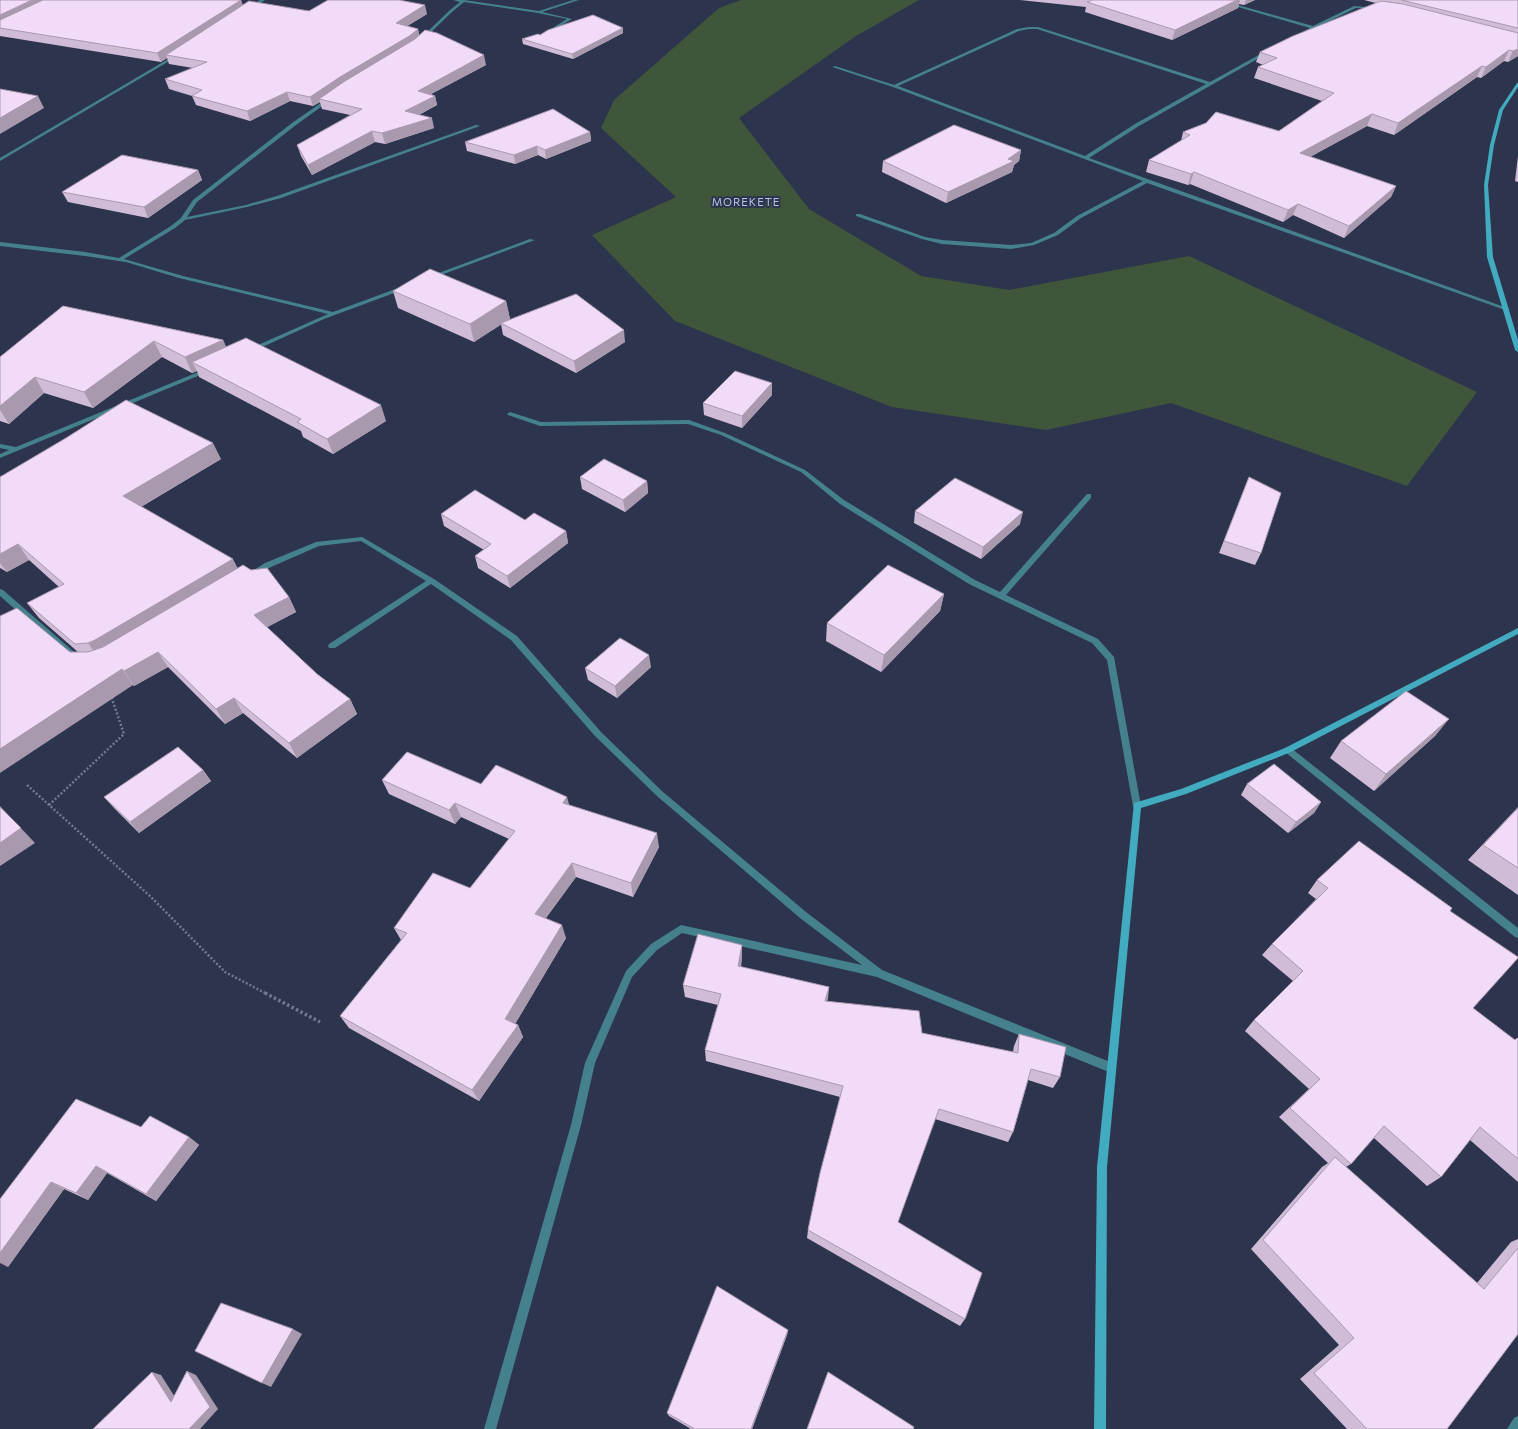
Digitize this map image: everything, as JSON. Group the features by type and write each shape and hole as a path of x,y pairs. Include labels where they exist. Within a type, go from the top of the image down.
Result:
{"street":[{"path":"246,11 263,0"},
{"path":"455,0 538,12 570,19 546,34"},
{"path":"538,12 577,0"},
{"path":"1216,0 1314,28"},
{"path":"419,42 464,2"},
{"path":"1302,34 1355,8 1368,7 1384,9"},
{"path":"894,86 1018,30 1029,28 1037,28 1210,84"},
{"path":"1086,158 1137,125 1270,50"},
{"path":"0,160 30,141 140,79 182,52"},
{"path":"834,67 894,86 1147,181 1507,309"},
{"path":"1518,84 1501,110 1492,145 1486,184 1490,257 1507,309 1518,350"},
{"path":"118,260 173,227 183,218 195,201 294,124 332,97"},
{"path":"183,218 247,206 478,126"},
{"path":"858,215 924,238 942,242 1011,247 1032,244 1056,234 1079,217 1147,181"},
{"path":"421,281 532,240"},
{"path":"0,244 63,251 118,260 334,314"},
{"path":"244,353 334,314 407,286"},
{"path":"0,456 153,394 216,366"},
{"path":"510,414 540,424 689,422 723,434 803,471 842,502 972,582 1095,641 1111,659 1137,806 1102,1167 1100,1429"},
{"path":"0,446 16,449"},
{"path":"1001,596 1089,496"},
{"path":"248,576 268,565 318,544 362,539 431,582 514,638 598,734 660,794 803,915 879,973"},
{"path":"332,646 431,582"},
{"path":"0,592 84,664"},
{"path":"1137,806 1183,792 1288,750 1518,631"},
{"path":"1288,750 1518,934"},
{"path":"490,1429 576,1125 590,1063 629,974 654,947 681,929 879,973 1111,1068"},
{"path":"1513,1429 1518,1422"}],"path":[{"path":"49,805 124,734 109,692"},
{"path":"27,785 151,897 225,972 320,1022"}],"green space":[{"path":"741,0 919,0 856,36 739,118 809,209 921,276 1009,290 1189,256 1477,392 1407,486 1171,403 1046,430 892,407 675,321 592,235 676,197 601,128 614,100 719,8"}],"building":[{"path":"0,0 32,0 0,15"},
{"path":"43,0 241,0 157,53 0,28 0,20"},
{"path":"328,0 399,0 425,5 396,23 418,29 411,35 340,77 310,97 287,92 247,111 192,96 202,90 165,79 207,62 166,55 249,1 309,11"},
{"path":"1092,0 1237,0 1175,30 1087,2"},
{"path":"1401,0 1518,0 1518,28"},
{"path":"1381,1 1403,4 1518,33 1518,49 1513,51 1509,50 1486,67 1482,66 1398,123 1372,114 1300,153 1396,186 1349,226 1298,204 1288,210 1194,172 1191,174 1149,160 1190,135 1183,132 1206,123 1216,112 1279,131 1334,93 1258,67 1277,58 1260,52 1293,36"},
{"path":"593,15 623,28 572,54 522,39 538,34 540,35 548,30"},
{"path":"425,30 437,33 484,55 418,91 435,96 405,111 432,118 382,133 372,131 308,165 297,145 362,109 319,99 345,81 415,39"},
{"path":"0,89 38,96 0,118"},
{"path":"553,109 590,132 545,150 537,146 514,155 465,142"},
{"path":"954,125 1021,150 1008,159 1014,161 948,192 883,161"},
{"path":"122,155 198,170 144,207 62,192"},
{"path":"430,269 506,301 470,324 393,291"},
{"path":"576,294 624,330 574,361 501,323"},
{"path":"63,306 223,340 185,357 154,341 84,392 35,377 0,406 0,357"},
{"path":"246,338 381,405 327,439 297,422 301,419 192,362"},
{"path":"735,371 772,383 742,416 703,403"},
{"path":"126,400 213,443 123,496 233,559 95,640 88,643 75,644 27,603 64,584 18,544 0,554 0,477"},
{"path":"604,459 647,481 623,500 580,477"},
{"path":"1249,477 1281,493 1261,553 1224,541"},
{"path":"955,478 1023,512 983,547 915,511"},
{"path":"475,490 525,520 534,513 566,531 507,576 475,556 491,544 441,514"},
{"path":"243,565 251,570 267,568 289,597 254,615 317,674 350,699 289,743 234,698 216,709 158,652 124,671 122,669 0,749 0,616 17,608 70,652 88,652 103,647"},
{"path":"888,565 944,594 884,655 827,623"},
{"path":"620,638 649,655 615,686 585,668"},
{"path":"1406,691 1449,719 1386,774 1341,741"},
{"path":"178,747 203,770 130,822 104,797"},
{"path":"407,752 481,784 496,765 567,797 563,803 657,833 631,883 572,863 535,914 562,925 505,1019 518,1025 472,1090 340,1016 407,933 394,928 433,873 470,888 515,831 455,803 449,810 382,780"},
{"path":"1274,764 1321,802 1296,822 1247,784"},
{"path":"0,807 21,828 0,843"},
{"path":"1518,808 1518,868 1483,845"},
{"path":"1359,841 1452,908 1450,911 1518,957 1473,1008 1515,1040 1517,1038 1518,1039 1518,1159 1480,1127 1441,1177 1384,1126 1351,1164 1290,1108 1320,1079 1254,1020 1303,971 1272,944 1328,888 1317,880"},
{"path":"698,934 742,945 738,966 829,987 825,1001 919,1011 922,1033 1018,1053 1019,1034 1066,1047 1060,1077 1031,1069 1013,1132 939,1109 898,1222 982,1273 965,1319 808,1230 820,1173 843,1086 705,1050 721,994 683,985"},
{"path":"76,1099 141,1127 150,1116 189,1137 146,1194 96,1166 76,1193 51,1182 0,1253 0,1199"},
{"path":"1335,1157 1484,1289 1518,1248 1518,1334 1447,1429 1367,1429 1314,1373 1354,1338 1263,1240"},
{"path":"717,1286 788,1330 751,1429 695,1429 667,1413"},
{"path":"221,1303 293,1329 262,1383 195,1351"},
{"path":"187,1371 210,1407 189,1429 93,1429 152,1372 171,1402"},
{"path":"828,1372 914,1427 913,1429 807,1429"}],"district":[{"name":"MOREKETE","path":"746,202"}]}
